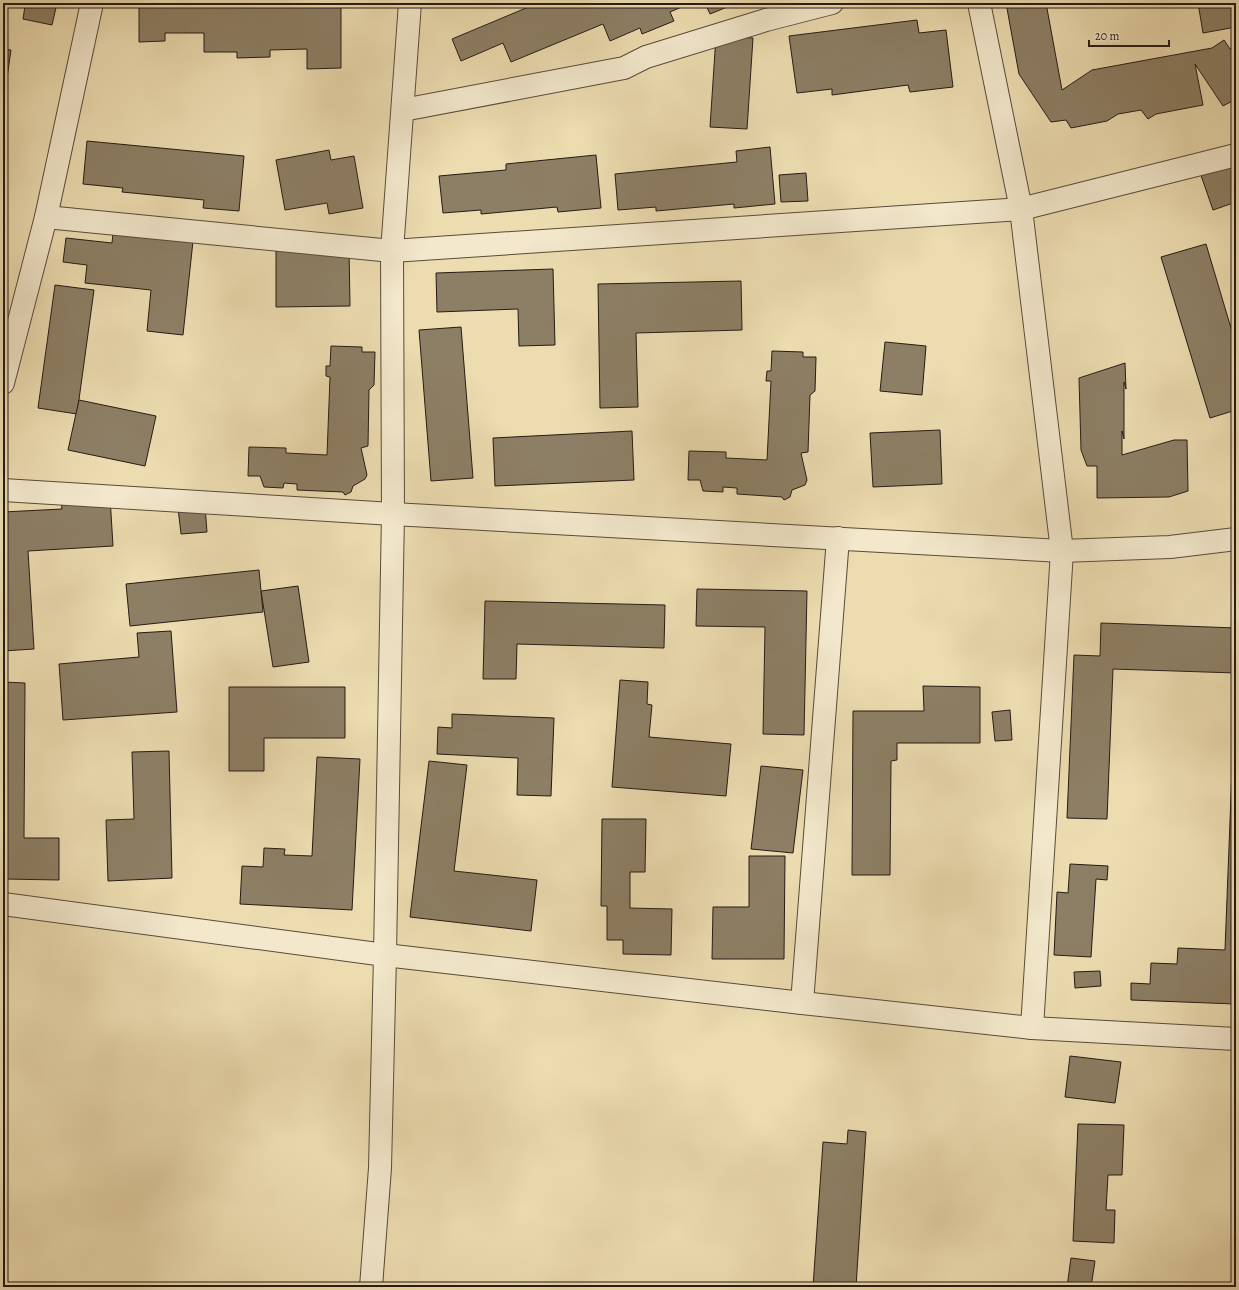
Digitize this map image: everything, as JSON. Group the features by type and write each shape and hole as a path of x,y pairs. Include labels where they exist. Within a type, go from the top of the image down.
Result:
{"street":[{"path":"3,383 46,217 92,3"},
{"path":"371,1287 380,1168 385,956 393,514 392,251 404,110 410,3"},
{"path":"404,110 624,68 646,57 766,20 832,3"},
{"path":"979,3 1021,209 1062,551 1032,1028"},
{"path":"46,217 392,251 1021,209 1236,155"},
{"path":"3,490 393,514 1062,551 1170,547 1236,539"},
{"path":"802,1003 838,538"},
{"path":"3,904 385,956 802,1003 1032,1028 1236,1039"}],"building":[{"path":"10,3 57,3 52,25 23,19 25,6"},
{"path":"538,3 691,3 670,12 674,21 642,34 640,28 610,41 603,24 511,62 503,43 461,61 452,39"},
{"path":"705,3 737,3 710,14"},
{"path":"1006,3 1046,3 1062,90 1092,70 1212,48 1224,40 1230,49 1236,48 1236,99 1223,106 1195,64 1203,105 1156,114 1148,119 1141,110 1118,114 1107,121 1071,128 1066,120 1051,122 1019,74"},
{"path":"1198,3 1236,3 1236,27 1203,33"},
{"path":"341,4 341,68 307,69 307,49 270,50 270,57 237,58 237,52 204,52 204,33 165,33 165,41 139,42 139,6"},
{"path":"917,20 919,33 946,30 953,87 910,92 908,85 832,95 832,89 797,93 789,36"},
{"path":"716,36 753,38 747,129 710,127"},
{"path":"3,49 11,50 3,106"},
{"path":"87,141 244,156 239,211 203,208 204,200 122,192 123,188 83,184"},
{"path":"770,147 775,204 734,208 734,204 656,211 656,207 618,210 615,174 737,162 736,151"},
{"path":"1236,148 1236,202 1213,210 1196,161"},
{"path":"329,150 331,160 354,156 363,208 329,214 327,203 285,210 276,160"},
{"path":"596,155 601,208 558,212 557,207 481,214 481,210 443,213 439,176 506,170 506,164"},
{"path":"806,173 808,201 781,202 779,175"},
{"path":"113,233 193,241 183,335 147,331 151,290 85,283 87,265 63,262 66,238 112,243"},
{"path":"1206,244 1236,345 1236,410 1210,418 1161,257"},
{"path":"349,248 350,306 276,307 276,249"},
{"path":"553,269 555,345 519,346 518,309 437,312 436,273"},
{"path":"741,281 742,330 636,333 638,407 600,408 598,284"},
{"path":"55,285 94,290 77,414 38,408"},
{"path":"461,327 473,478 431,481 419,330"},
{"path":"885,342 926,346 922,395 880,391"},
{"path":"331,346 362,347 362,352 375,352 374,385 369,390 368,446 361,448 367,475 365,479 353,486 351,492 345,495 343,492 297,490 297,484 284,483 283,488 264,487 260,476 248,476 249,447 286,448 286,453 327,455 330,377 326,376 326,366 330,366"},
{"path":"772,351 803,352 803,357 816,357 815,391 810,395 808,452 801,453 807,480 805,485 792,490 790,497 784,500 782,497 737,494 737,488 723,487 723,492 703,491 700,480 688,480 689,451 726,452 726,458 767,460 771,381 766,381 767,371 771,371"},
{"path":"1125,363 1126,389 1124,382 1124,439 1122,431 1122,455 1174,440 1187,440 1188,491 1169,497 1097,498 1097,466 1087,466 1081,450 1079,378"},
{"path":"79,400 156,416 145,466 68,450"},
{"path":"940,430 942,484 873,487 870,433"},
{"path":"632,431 634,480 495,486 493,438"},
{"path":"110,497 113,546 28,551 34,649 3,651 3,512 62,509 61,500"},
{"path":"205,506 207,532 181,534 178,508"},
{"path":"259,570 263,612 130,626 126,584"},
{"path":"298,586 309,662 273,667 261,591"},
{"path":"697,589 807,591 804,735 763,734 765,627 696,626"},
{"path":"485,601 665,605 664,648 517,644 516,679 483,679"},
{"path":"1101,623 1236,628 1236,673 1113,669 1107,819 1067,818 1074,655 1100,656"},
{"path":"171,631 177,712 63,720 59,664 139,657 137,633"},
{"path":"620,680 648,682 647,704 652,705 649,737 731,744 726,796 612,787"},
{"path":"3,682 25,683 24,838 59,838 59,880 3,879"},
{"path":"923,686 980,687 980,743 897,743 897,760 891,761 890,875 852,875 853,711 924,711"},
{"path":"229,687 345,687 345,738 264,738 264,771 229,771"},
{"path":"1235,692 1235,1004 1131,1000 1131,983 1150,984 1151,963 1177,964 1178,948 1225,950"},
{"path":"1010,710 1012,740 995,741 992,712"},
{"path":"452,714 554,718 551,796 517,795 518,758 437,754 438,727 452,728"},
{"path":"169,751 172,878 108,881 106,820 134,819 132,752"},
{"path":"317,757 360,759 352,910 240,904 242,866 263,867 264,848 285,849 284,855 312,856"},
{"path":"429,761 467,765 454,871 537,880 531,931 410,917"},
{"path":"761,766 803,770 793,853 751,849"},
{"path":"602,819 646,819 645,872 630,872 630,908 672,909 671,955 623,954 623,940 607,940 607,906 601,906"},
{"path":"749,856 785,856 784,959 712,959 713,907 749,907"},
{"path":"1070,864 1108,866 1107,880 1096,879 1091,957 1054,955 1057,892 1068,893"},
{"path":"1100,971 1101,986 1075,988 1074,972"},
{"path":"1070,1056 1121,1062 1115,1103 1065,1097"},
{"path":"1078,1124 1124,1125 1122,1175 1108,1175 1106,1210 1115,1210 1114,1243 1073,1241"},
{"path":"848,1130 866,1132 856,1287 813,1287 823,1142 847,1144"},
{"path":"1071,1258 1095,1261 1091,1287 1067,1287"}]}
